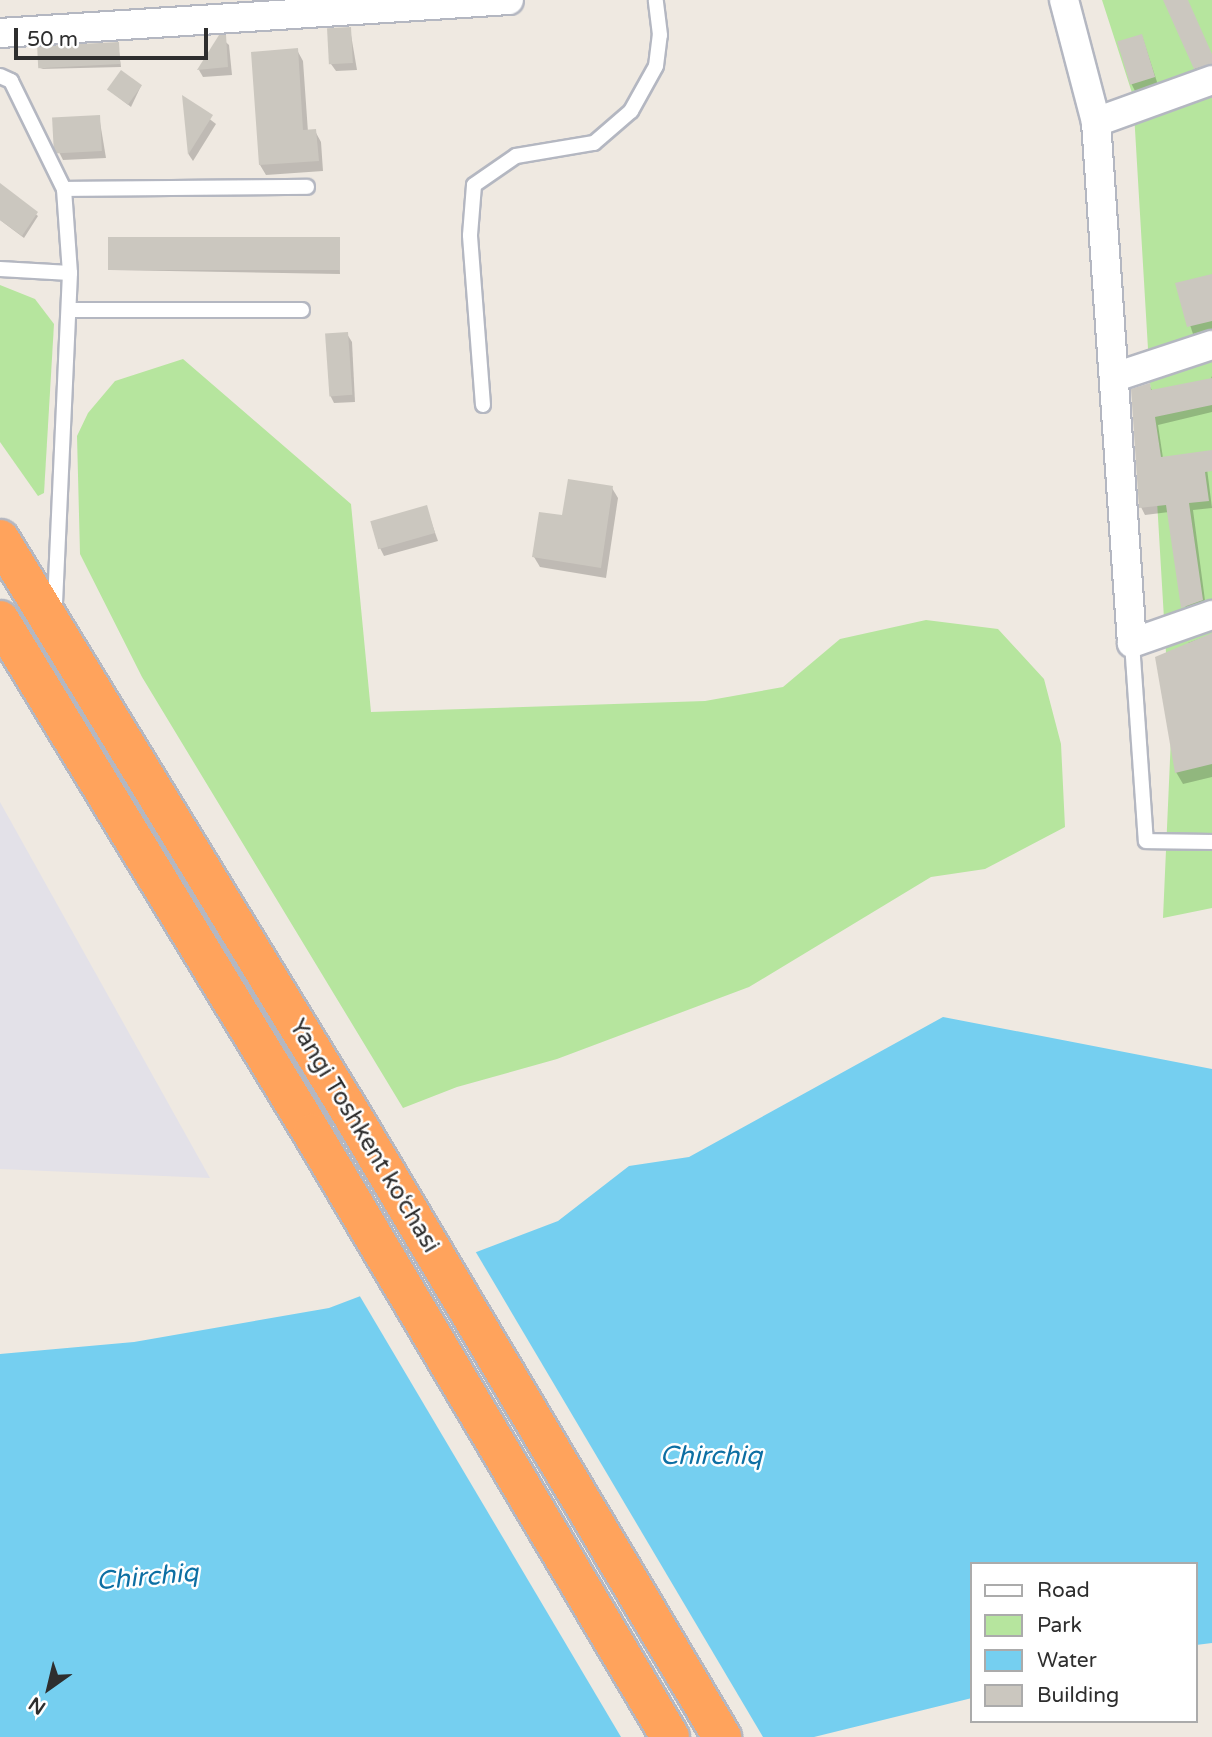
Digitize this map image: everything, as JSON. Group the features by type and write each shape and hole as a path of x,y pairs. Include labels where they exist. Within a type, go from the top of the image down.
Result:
{"highway":[{"name":"Yangi Toshkent ko‘chasi","path":"0,539 349,1110 722,1737"},
{"name":"Yangi Toshkent ko‘chasi","path":"0,621 312,1133 670,1737"}],"street":[{"path":"0,33 509,0"},
{"path":"1064,0 1096,122 1132,643 1212,615"},
{"path":"1096,122 1212,80"},
{"path":"1115,377 1212,345"}],"lane":[{"path":"483,405 470,235 474,186 516,156 594,143 631,111 656,66 660,35 656,0"},
{"path":"0,76 11,82 64,189 70,273 54,628"},
{"path":"64,189 307,187"},
{"path":"0,269 70,273"},
{"path":"69,310 302,310"},
{"path":"1132,643 1146,841 1212,842"}],"shaded area":[{"path":"0,802 210,1178 0,1169"}],"green space":[{"path":"1102,0 1212,0 1212,908 1163,918 1171,737 1133,96"},
{"path":"0,285 35,299 54,324 44,493 38,496 0,442"},
{"path":"183,359 351,504 371,712 705,701 783,687 840,639 926,620 998,629 1044,679 1061,744 1065,827 985,869 931,877 749,987 557,1059 457,1087 403,1108 142,677 80,554 77,436 88,413 115,381"}],"water":[{"name":"Chirchiq","path":"943,1017 1212,1069 1212,1643 1198,1645 1198,1562 970,1562 970,1698 814,1737 0,1737 0,1354 134,1342 329,1308 558,1221 629,1166 689,1157"}],"pier":[{"path":"474,1249 763,1737 621,1737 358,1293"}],"building":[{"path":"1163,0 1188,0 1212,54 1212,64 1194,69"},
{"path":"351,27 353,63 329,64 327,28"},
{"path":"1142,34 1155,77 1130,85 1117,42"},
{"path":"219,35 226,35 228,67 197,70"},
{"path":"119,42 120,64 38,68 37,46"},
{"path":"298,48 303,130 316,129 319,161 259,165 251,52"},
{"path":"121,70 142,85 128,105 107,89"},
{"path":"182,95 213,115 188,155"},
{"path":"100,115 102,151 54,153 52,118"},
{"path":"0,183 38,212 22,236 0,220"},
{"path":"108,237 340,237 340,270 108,270"},
{"path":"1212,274 1212,321 1187,327 1175,283"},
{"path":"348,332 352,395 329,396 325,334"},
{"path":"1212,378 1212,405 1155,417 1161,457 1212,450 1212,471 1205,472 1209,501 1189,503 1203,600 1181,608 1166,505 1139,508 1131,389 1150,383 1151,390"},
{"path":"568,479 613,486 601,568 532,557 539,512 562,515"},
{"path":"427,505 435,533 378,549 370,521"},
{"path":"1212,633 1212,764 1175,773 1155,657"}]}
